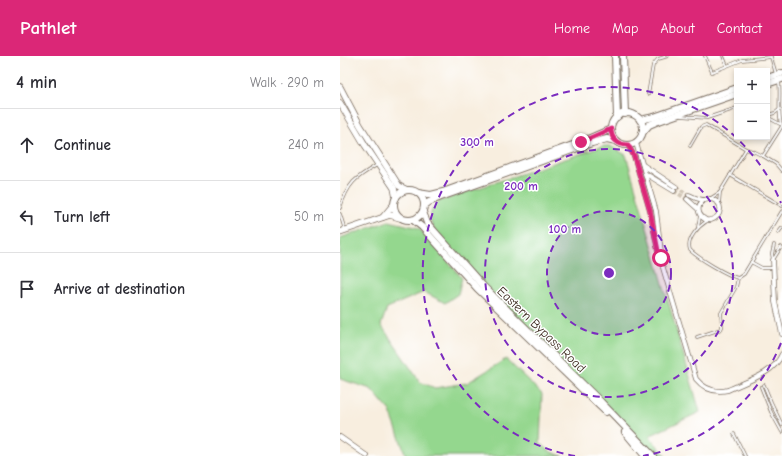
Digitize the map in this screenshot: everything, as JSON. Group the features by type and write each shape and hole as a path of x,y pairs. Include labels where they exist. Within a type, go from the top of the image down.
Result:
{"main road":[{"path":"615,56 617,117"},
{"path":"623,56 626,114"},
{"path":"770,78 780,77"},
{"path":"770,82 780,77"},
{"path":"640,120 654,117 734,89"},
{"path":"642,133 650,125 734,95"},
{"path":"611,129 581,142 432,196 407,190 401,193 395,201 395,211 400,218 413,220 420,217 429,202 592,143 609,138 621,144 628,145 636,143 640,138 643,128 640,120 632,114 617,117 613,122 611,129 612,136 616,141"},
{"path":"418,193 423,198 424,209"},
{"name":"Eastern Bypass Road","path":"424,209 427,223 478,281 601,402 653,456"},
{"name":"Eastern Bypass Road","path":"413,220 422,227 477,288 625,432 645,456"}],"street":[{"path":"340,88 360,125 396,181 400,186 407,190"},
{"path":"340,103 394,188 395,201 383,217"},
{"path":"355,128 360,125"},
{"path":"636,143 656,211 661,258"},
{"path":"628,145 638,167 650,211 658,251 696,379 700,384 710,390 723,392 769,371 780,361 782,354"},
{"path":"638,167 645,173 675,189 642,164"},
{"path":"688,197 706,199 715,200 719,204 719,215 714,220 703,218 700,215 698,208 688,197"},
{"path":"698,208 701,202 706,199"},
{"path":"342,231 390,215 400,218"},
{"path":"773,260 775,302 782,334"},
{"path":"340,436 365,456"}],"lane":[{"path":"648,94 653,65 658,59 668,56"},
{"path":"705,56 712,72 749,58 771,56 780,77 781,126 764,156"},
{"path":"723,56 728,66"},
{"path":"770,115 775,113 780,108"},
{"path":"676,115 706,118 734,109"},
{"path":"770,118 781,126"},
{"path":"690,146 701,127 706,125 746,149 764,156 776,164 782,171"},
{"path":"719,204 720,192 746,149"},
{"path":"340,208 351,183 378,164"},
{"path":"730,175 782,206"},
{"path":"706,199 720,192"},
{"path":"697,337 721,329 720,313 736,287 738,278 744,274 782,211"},
{"path":"340,214 342,231"},
{"path":"698,229 700,215"},
{"path":"708,220 698,229 689,243 690,250 724,272 738,278"},
{"path":"778,233 782,228"},
{"path":"773,260 772,254 774,244"},
{"path":"773,260 781,247"},
{"path":"751,262 762,268 773,268"},
{"path":"764,385 770,402 782,425"},
{"path":"761,387 782,432"},
{"path":"734,434 745,456"}],"green space":[{"path":"618,56 620,56 623,110 619,111"},
{"path":"604,146 610,146 626,155 700,412 649,436 666,456 656,456 537,340 448,247 437,234 431,222 432,210 440,201"},
{"path":"389,221 419,228 462,278 458,294 445,303 424,292 387,308 381,325 420,382 435,388 467,383 506,359 542,394 540,443 551,452 562,456 406,456 390,411 371,389 340,379 340,238"}],"tunnel":[{"path":"676,187 689,195"},
{"path":"674,191 687,199"}],"route":[{"path":"581,142 611,129 614,140 618,143 628,145 634,156 650,211 658,251 661,258"}]}
